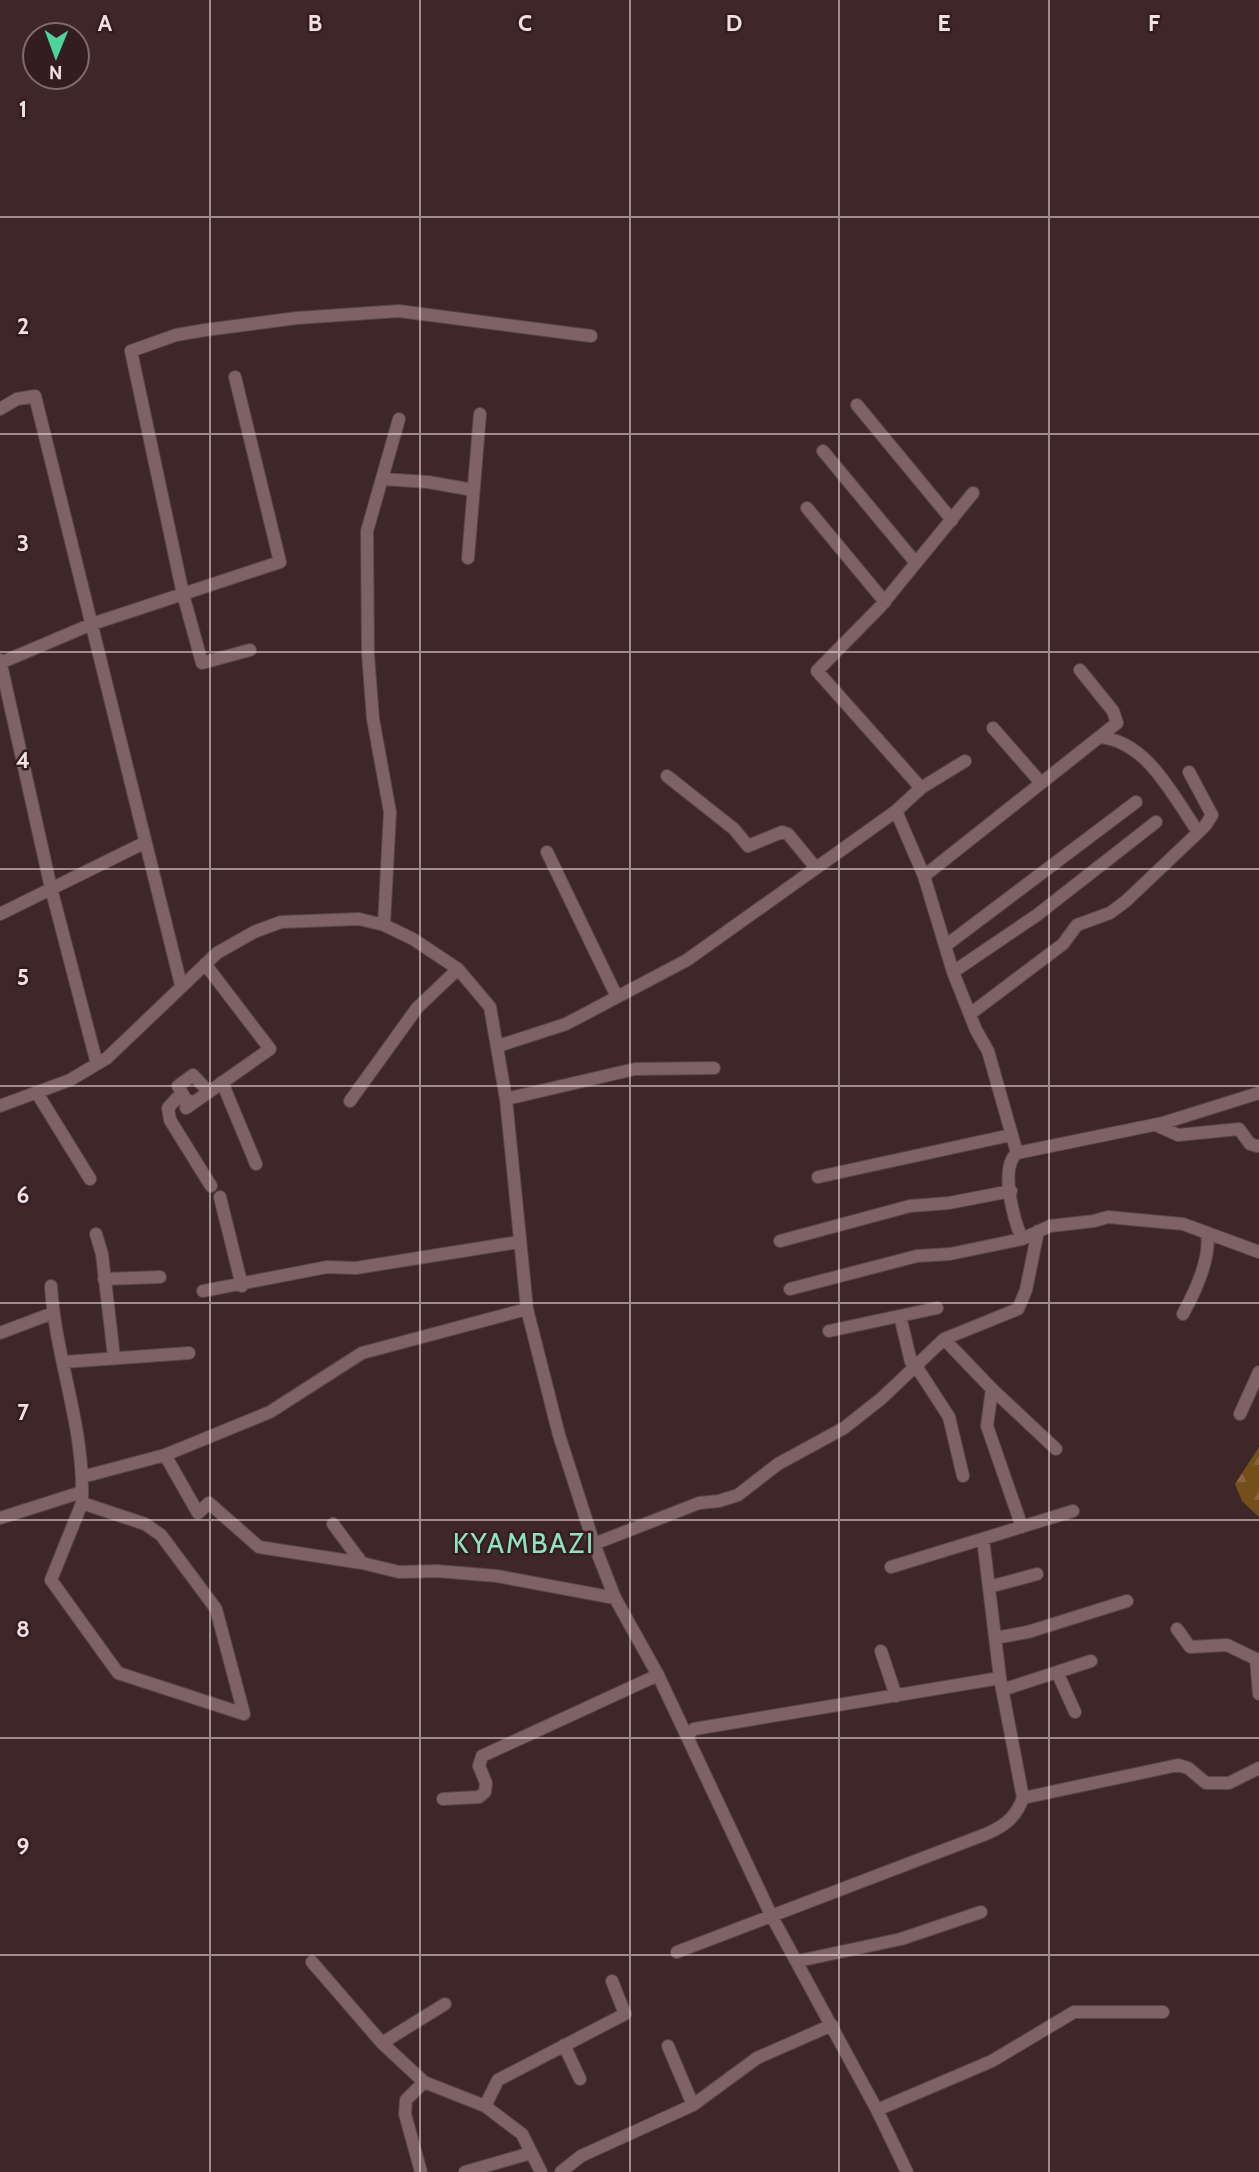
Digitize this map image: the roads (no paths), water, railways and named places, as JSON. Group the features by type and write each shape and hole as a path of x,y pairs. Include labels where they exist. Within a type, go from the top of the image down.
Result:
{"street":[{"path":"250,650 202,663 183,594 131,351 176,335 205,330 297,318 399,312 591,336"},
{"path":"97,1064 51,888 0,662 92,624 280,562 235,377"},
{"path":"0,409 17,399 35,396 181,985"},
{"path":"857,405 952,520"},
{"path":"468,558 480,414"},
{"path":"384,925 390,812 373,719 368,654 367,531 399,419"},
{"path":"823,451 916,563"},
{"path":"383,479 428,482 473,490"},
{"path":"921,788 817,671 885,602 973,494"},
{"path":"807,508 885,602"},
{"path":"924,876 1117,723 1113,711 1080,670"},
{"path":"993,728 1041,783"},
{"path":"1100,737 1116,739 1153,765 1198,832"},
{"path":"498,1046 566,1024 687,960 896,811 921,788 965,761"},
{"path":"970,1014 1063,944 1077,925 1110,913 1126,901 1198,832 1212,815 1189,772"},
{"path":"667,776 734,829 748,846 775,832 782,832 788,834 816,868"},
{"path":"945,946 1136,802"},
{"path":"896,811 924,876 953,972 988,1051 1017,1153"},
{"path":"953,972 1037,915 1156,822"},
{"path":"0,914 144,843"},
{"path":"547,852 617,997"},
{"path":"0,1106 70,1080 97,1064 121,1047 205,964 235,942 281,922 359,919 384,925 413,939 458,969 490,1007 506,1099 527,1309 559,1436 594,1544 615,1598 658,1675 771,1915 877,2110 907,2172"},
{"path":"190,1105 270,1049 205,964"},
{"path":"349,1101 416,1008 458,969"},
{"path":"506,1099 635,1069 714,1068"},
{"path":"190,1105 178,1086 193,1075 209,1091"},
{"path":"222,1082 256,1164"},
{"path":"37,1093 90,1179"},
{"path":"1022,1239 1013,1216 1009,1166 1017,1153 1156,1125 1259,1093"},
{"path":"190,1105 177,1098 167,1108 170,1120 211,1186"},
{"path":"1156,1125 1178,1135 1239,1129 1250,1144 1257,1146"},
{"path":"818,1177 1011,1135"},
{"path":"779,1241 910,1206 949,1203 1011,1191"},
{"path":"220,1197 242,1286"},
{"path":"790,1289 918,1256 950,1254 1022,1239 1050,1226 1108,1217 1183,1224 1259,1252"},
{"path":"594,1544 699,1503 719,1501 738,1494 778,1464 844,1428 944,1339 1018,1309 1026,1290 1038,1231"},
{"path":"96,1234 114,1357"},
{"path":"1183,1314 1192,1297 1205,1257 1207,1234"},
{"path":"204,1291 242,1286 327,1266 356,1268 519,1242"},
{"path":"104,1279 160,1278"},
{"path":"0,1518 82,1498 145,1524 161,1535 216,1609 244,1714 118,1672 51,1580 82,1498 82,1478 64,1362 53,1313 51,1286"},
{"path":"829,1331 937,1308"},
{"path":"82,1478 166,1455 270,1412 362,1353 527,1309"},
{"path":"0,1332 53,1313"},
{"path":"900,1316 911,1363 916,1366 949,1417 963,1476"},
{"path":"944,1339 1056,1449"},
{"path":"64,1362 189,1353"},
{"path":"1240,1414 1259,1372"},
{"path":"992,1389 987,1426 1022,1527"},
{"path":"166,1455 198,1513 209,1503 259,1547 362,1563 399,1572 436,1571 497,1576 615,1598"},
{"path":"891,1567 1073,1511"},
{"path":"333,1524 362,1563"},
{"path":"677,1952 1006,1825 1023,1798 1001,1684 983,1539"},
{"path":"989,1587 1037,1574"},
{"path":"995,1638 1028,1632 1127,1601"},
{"path":"1177,1629 1190,1647 1227,1644 1256,1660 1259,1694"},
{"path":"881,1651 896,1696"},
{"path":"687,1736 694,1729 896,1696 1001,1684 1057,1672 1091,1661"},
{"path":"1057,1672 1075,1712"},
{"path":"443,1799 479,1797 485,1792 486,1783 479,1766 482,1756 658,1675"},
{"path":"1023,1798 1162,1767 1188,1768 1206,1783 1229,1783 1259,1768"},
{"path":"798,1961 878,1941 901,1939 981,1912"},
{"path":"312,1962 382,2043 424,2082 485,2106 522,2134 541,2172"},
{"path":"485,2106 498,2080 625,2014 612,1981"},
{"path":"382,2043 445,2004"},
{"path":"877,2110 992,2061 1074,2012 1163,2012"},
{"path":"561,2172 581,2156 693,2105 757,2058 832,2025"},
{"path":"564,2045 580,2079"},
{"path":"668,2046 693,2105"},
{"path":"421,2172 405,2114 406,2100 424,2082"},
{"path":"470,2171 531,2153"}],"district":[{"name":"KYAMBAZI","path":"524,1543"}]}
